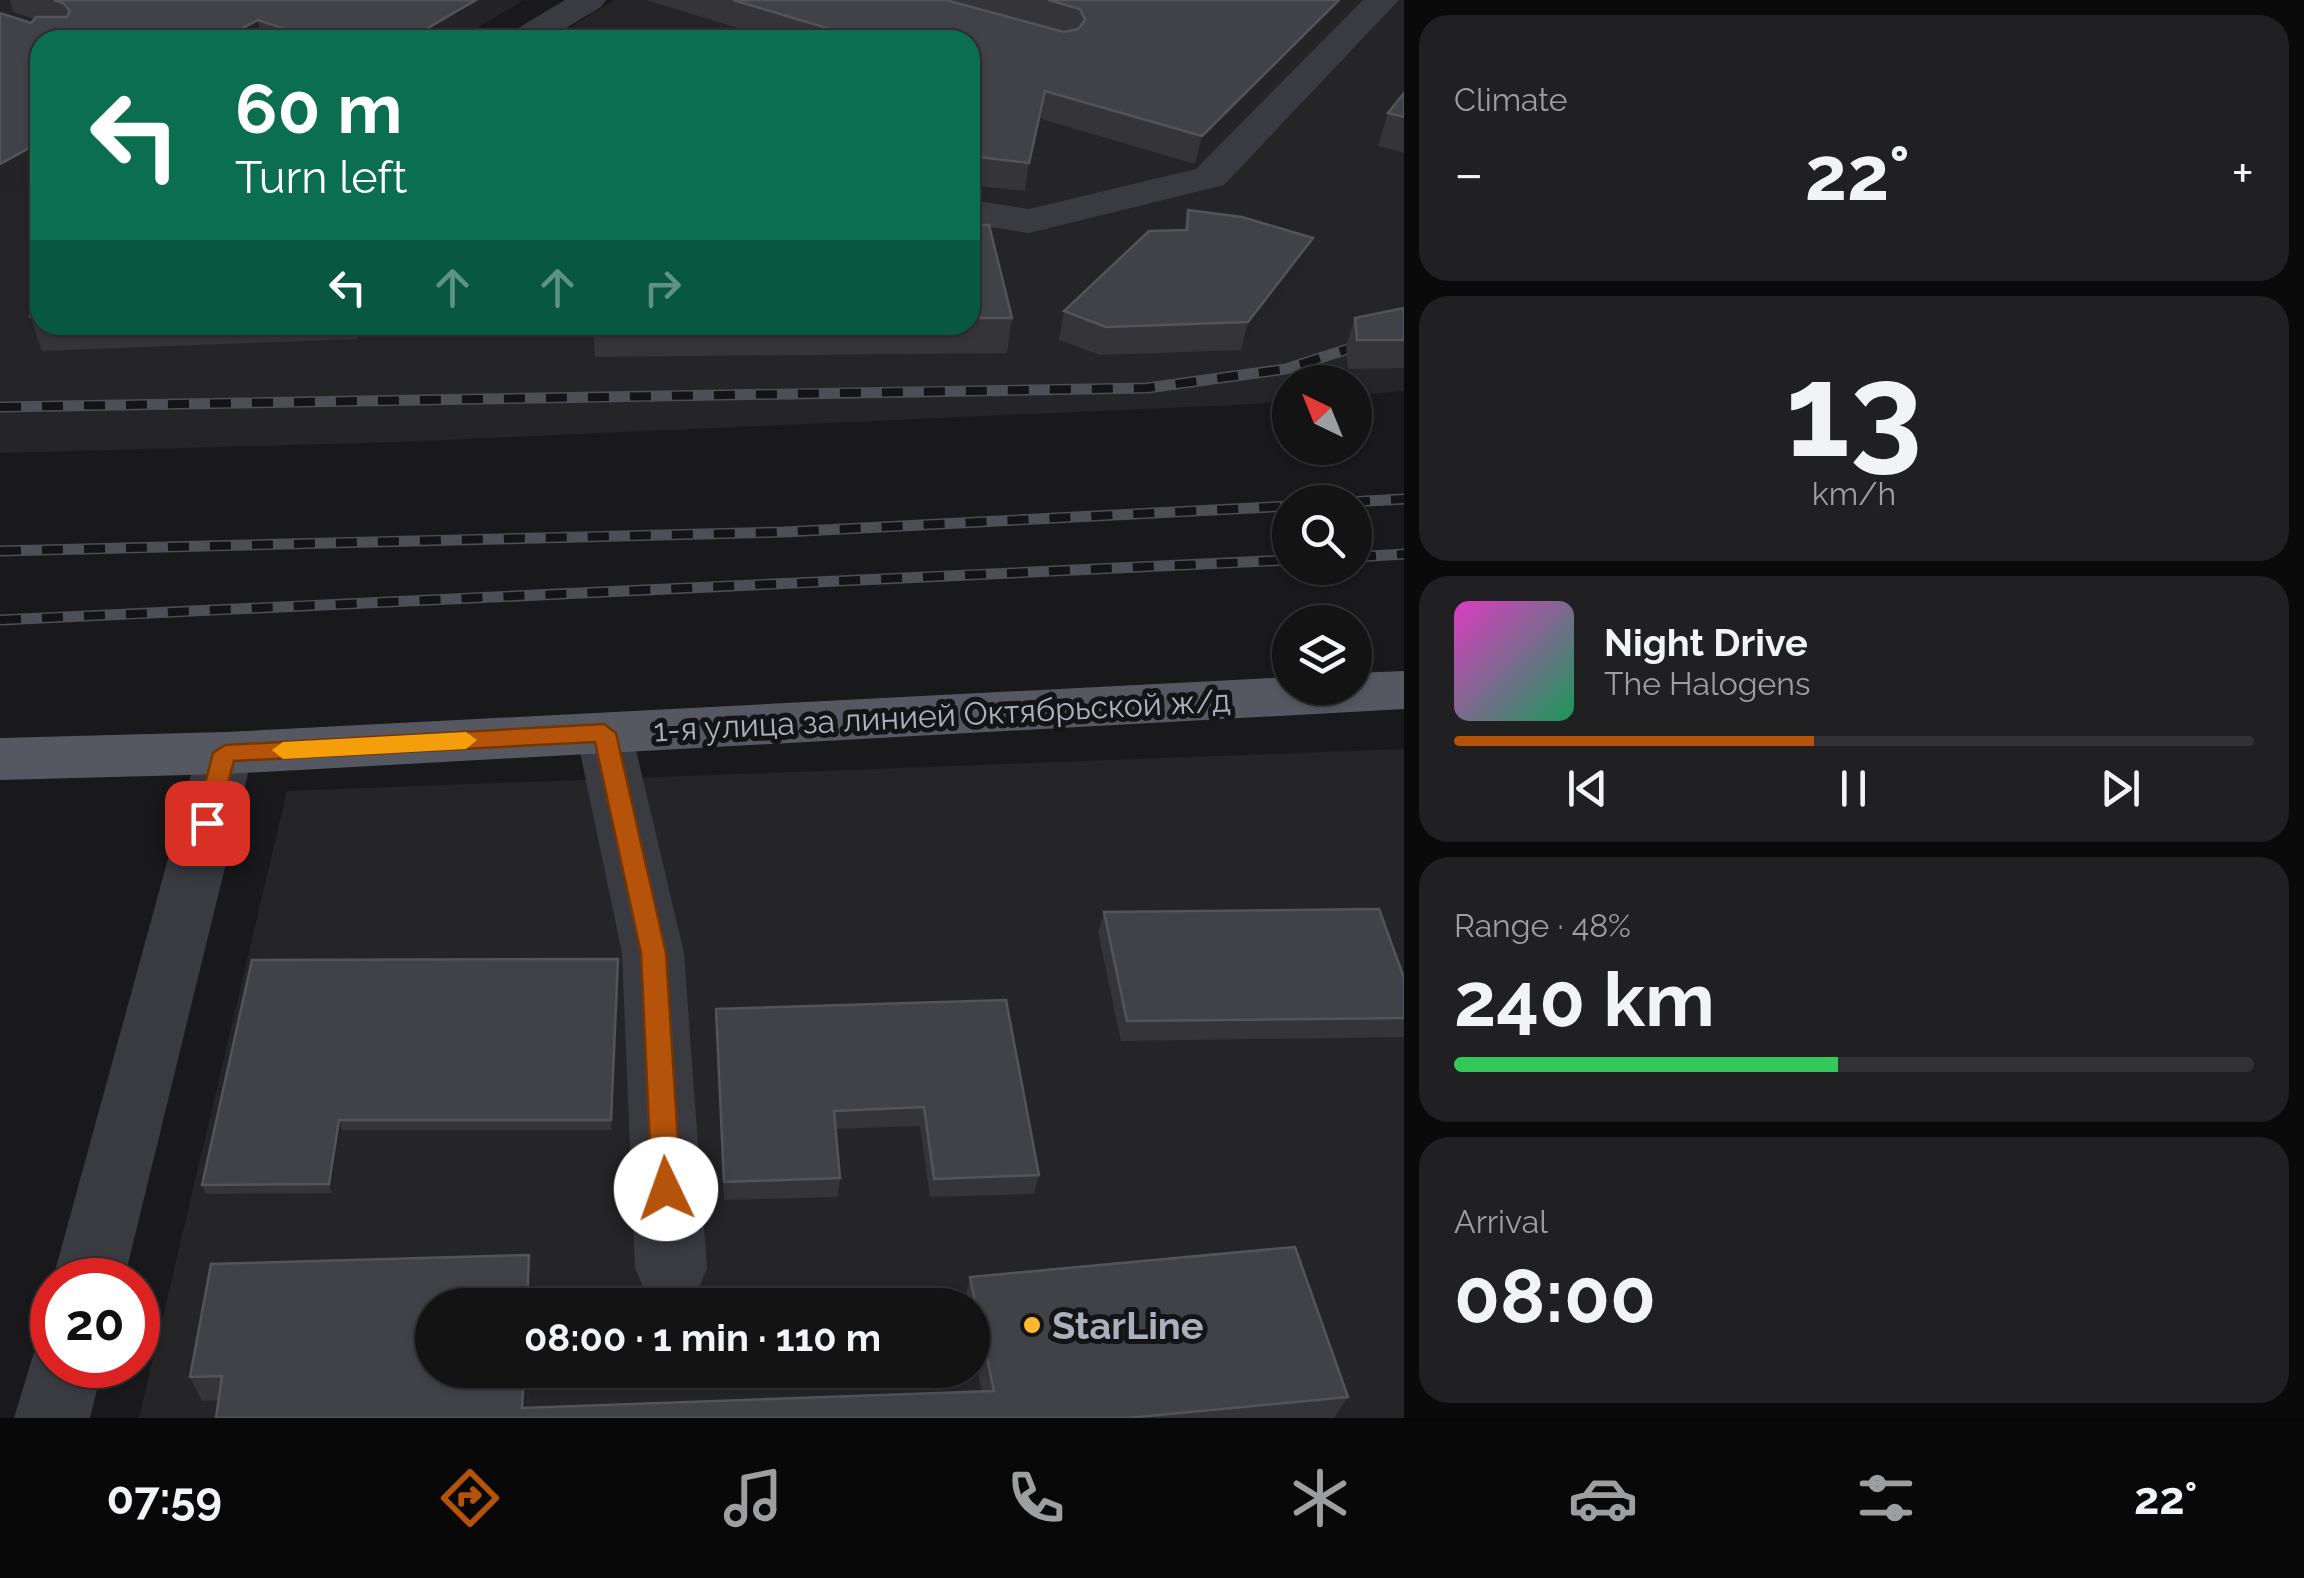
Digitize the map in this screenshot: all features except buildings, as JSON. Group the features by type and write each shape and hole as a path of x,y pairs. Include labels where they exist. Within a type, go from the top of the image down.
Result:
{"main road":[{"name":"1-я улица за линией Октябрьской ж/д","path":"0,759 225,753 1404,690"}],"street":[{"path":"539,30 589,0"},
{"path":"980,214 1029,221 1210,176 1382,0"},
{"path":"604,733 654,953 671,1268"},
{"path":"94,1258 225,753"},
{"path":"52,1418 60,1388"}],"shaded area":[{"path":"0,0 36,0 39,30 30,30 30,335 980,335 980,30 566,30 614,0 881,0 1206,87 1292,0 1404,0 1404,391 1372,394 1372,365 1272,365 1272,402 398,442 0,453"},
{"path":"1404,749 1404,1418 139,1418 146,1388 160,1388 160,1329 287,791"}],"railway":[{"path":"1346,350 1404,331"},
{"path":"0,407 1147,388 1286,369 1354,347"},
{"path":"1372,501 1404,499"},
{"path":"0,551 784,532 1272,507"},
{"path":"1372,556 1404,554"},
{"path":"0,620 1272,561"}],"slow traffic":[{"path":"283,750 466,740"}],"place":[{"name":"StarLine","path":"1032,1325"}],"route":[{"path":"207,823 225,753 604,733 654,953 666,1189"}]}
